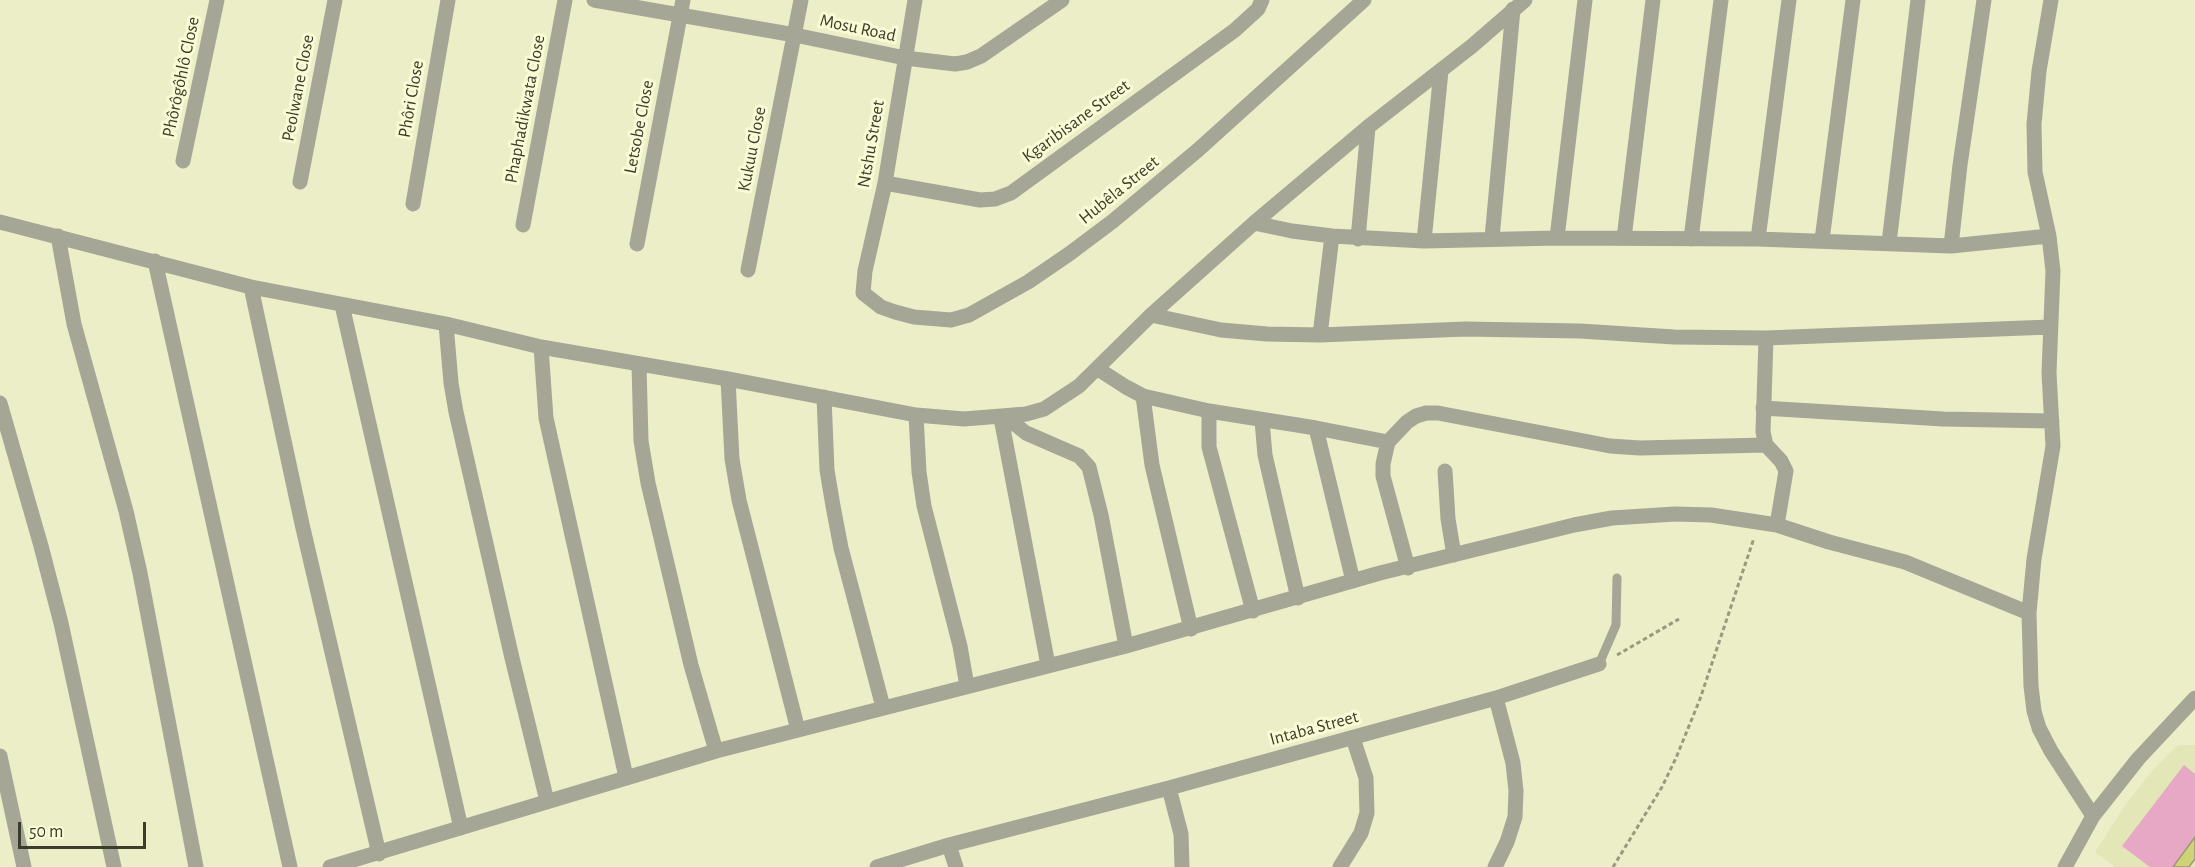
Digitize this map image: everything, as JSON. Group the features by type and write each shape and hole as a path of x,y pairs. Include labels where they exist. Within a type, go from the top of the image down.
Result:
{"street":[{"name":"Phôrôgôhlô Close","path":"183,161 217,0"},
{"name":"Peolwane Close","path":"300,182 335,0"},
{"name":"Phôri Close","path":"412,204 448,0"},
{"name":"Phaphadikwata Close","path":"523,225 565,0"},
{"name":"Mosu Road","path":"594,0 941,63 968,62 996,47 1062,0"},
{"name":"Letsobe Close","path":"637,244 683,0"},
{"name":"Kukuu Close","path":"748,270 801,0"},
{"name":"Ntshu Street","path":"863,293 864,271 885,183 915,0"},
{"path":"1035,0 1039,17"},
{"name":"Kgaribisane Street","path":"885,183 980,200 995,199 1011,193 1235,30 1253,14 1262,0"},
{"name":"Hubêla Street","path":"863,293 881,307 914,317 951,320 969,315 997,300 1069,254 1148,193 1364,0"},
{"path":"1557,238 1585,0"},
{"path":"1624,238 1653,0"},
{"path":"1691,239 1721,0"},
{"path":"1758,239 1789,0"},
{"path":"1822,240 1853,0"},
{"path":"1889,243 1918,0"},
{"path":"1951,246 1960,165 1984,0"},
{"path":"2051,0 2039,71 2034,124 2035,172 2049,236 2053,271 2049,327 2049,382 2053,446 2034,559 2029,613 2031,686 2039,728 2051,751 2093,816"},
{"path":"1492,238 1519,4"},
{"path":"0,222 250,287 446,324 542,347 728,379 916,416 964,419 1004,417 1044,410 1080,386 1151,315 1254,223 1368,127 1472,46 1519,4"},
{"path":"1424,241 1441,71"},
{"path":"1358,239 1368,127"},
{"path":"1254,223 1292,231 1358,239 1424,241 1492,238 1758,239 1951,246 2049,236"},
{"path":"58,236 74,324 126,512 140,573 196,867"},
{"path":"1320,335 1332,236"},
{"path":"154,261 290,867"},
{"path":"250,287 304,535 379,854"},
{"path":"342,305 460,828"},
{"path":"1151,315 1221,330 1320,335 1465,329 1766,338 2049,327"},
{"path":"446,324 456,412 512,658 548,801"},
{"path":"1766,338 1762,432 1766,445 1781,461 1786,471 1777,525"},
{"path":"542,347 546,418 626,777"},
{"path":"639,365 641,441 648,483 689,656 716,751"},
{"path":"1098,369 1143,396 1262,421 1316,428 1388,442"},
{"path":"728,379 732,459 739,500 798,730"},
{"path":"1143,396 1152,465 1191,629"},
{"path":"824,397 827,470 832,506 841,548 884,707"},
{"path":"0,403 61,623 114,867"},
{"path":"1763,408 1943,419 2052,421"},
{"path":"1209,411 1209,447 1253,611"},
{"path":"1408,568 1386,493 1383,464 1388,442 1416,416 1438,413 1610,446 1640,448 1766,445"},
{"path":"916,416 919,472 924,506 960,646 967,686"},
{"path":"1004,417 1026,433 1079,456 1089,467 1101,515 1126,646"},
{"path":"1004,417 1048,665"},
{"path":"1262,421 1265,455 1298,598"},
{"path":"1316,428 1353,581"},
{"path":"1445,471 1448,519 1454,555"},
{"path":"330,867 716,751 1191,629 1353,581 1574,525 1621,517 1711,515 1777,525 1829,542 1905,562 2029,613"},
{"name":"Intaba Street","path":"877,867 949,845 1169,788 1496,698 1599,664"},
{"path":"1495,867 1507,842 1515,817 1516,791 1512,763 1496,698"},
{"path":"2065,867 2093,816 2138,759 2195,698"},
{"path":"1340,867 1361,833 1367,813 1366,778 1353,738"},
{"path":"0,756 24,867"},
{"path":"1169,788 1183,850 1182,867"},
{"path":"949,845 956,867"}],"lane":[{"path":"1599,664 1616,625 1617,578"}],"path":[{"path":"1613,867 1662,787 1676,758 1700,699 1760,522"},
{"path":"1599,664 1679,620"}],"shaded area":[{"path":"2178,745 2195,745 2195,867 2115,867 2095,852 2126,804 2151,772"},
{"path":"2184,765 2195,774 2195,840 2174,867 2150,867 2122,846"}],"building":[{"path":"2195,837 2195,859 2189,867 2173,867"}]}
